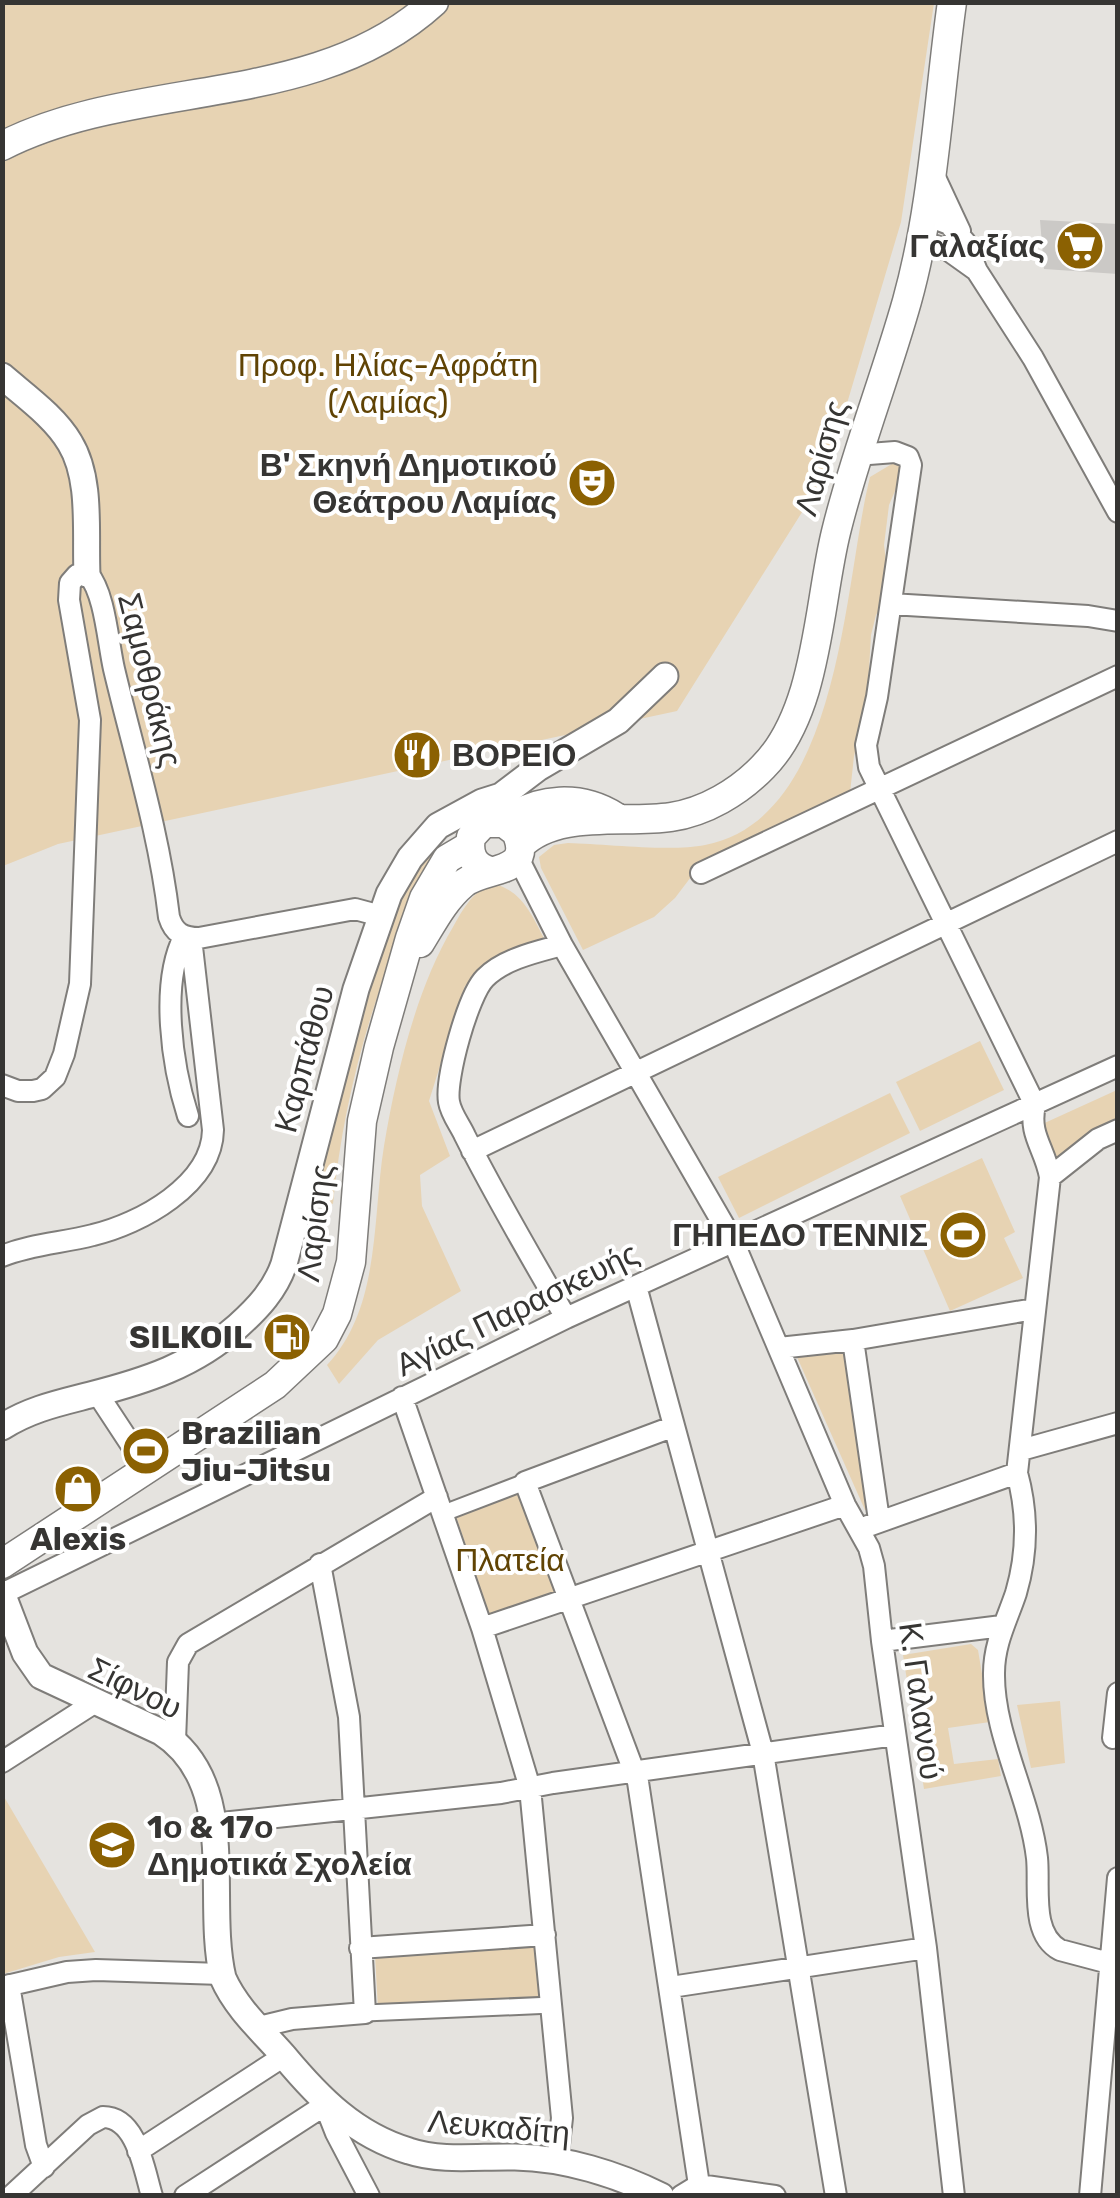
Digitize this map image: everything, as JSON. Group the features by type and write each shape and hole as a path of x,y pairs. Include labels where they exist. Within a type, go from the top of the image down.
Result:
{"main road":[{"path":"2,146 58,124 315,68 379,40 434,2"},
{"name":"Λαρίσης","path":"2,1564 275,1385 322,1342 332,1326 353,1252 367,1095 417,916 447,859 492,838 518,811 562,802 597,805 616,818 669,818 703,808 750,779 776,751 802,696 856,454 906,302 932,171 952,2"}],"street":[{"path":"932,171 978,271 1033,358 1118,512"},
{"path":"923,228 949,224 965,242"},
{"path":"923,228 978,271"},
{"path":"2,376 54,424 74,452 82,472 86,574"},
{"path":"856,454 895,452 908,456 911,465 877,697 866,744 869,768 1034,1105 1030,1125 1048,1163 1050,1177 1017,1473 1025,1503 1026,1529 1016,1591 1002,1626 994,1675 996,1698 1034,1841 1041,1923 1053,1946 1111,1975"},
{"name":"Σαμοθράκης","path":"2,1085 33,1091 56,1077 80,984 90,720 68,589 72,578 86,574 98,591 151,805 170,917 175,930 188,937 214,1132 208,1156 183,1186 138,1218 90,1236 2,1256"},
{"path":"891,604 1088,616 1118,622"},
{"name":"Καρπάθου","path":"4,1422 162,1374 191,1360 240,1324 276,1284 352,1005 380,916 410,858 426,836 492,838 538,768 618,721 665,676"},
{"path":"702,873 1118,676"},
{"name":"Κ. Γαλανού","path":"492,838 540,916 550,923 732,1240 846,1506 870,1525 882,1641 926,1948 954,2196"},
{"path":"472,1151 1118,841"},
{"path":"188,1116 176,1075 171,969 188,937 356,909 380,916"},
{"path":"562,945 532,953 485,978 474,994 448,1091 449,1105 472,1151 566,1318"},
{"name":"Αγίας Παρασκευής","path":"3,1593 566,1318 1118,1066"},
{"path":"1050,1177 1098,1139 1118,1130"},
{"path":"636,1286 763,1753 836,2196"},
{"path":"779,1348 853,1340 1034,1309"},
{"path":"853,1340 870,1525 1017,1473"},
{"path":"97,1393 146,1469"},
{"path":"402,1398 482,1628 530,1788 563,2133 558,2162"},
{"path":"1022,1450 1118,1423"},
{"path":"175,1741 178,1662 182,1650 200,1634 320,1564 440,1505 525,1482 672,1427"},
{"path":"525,1482 634,1772 670,1987 690,2190 775,2196"},
{"path":"482,1628 846,1506"},
{"path":"320,1564 349,1717 365,2014"},
{"name":"Σίφνου","path":"3,1593 35,1670 50,1682 175,1741 199,1770 212,1811 222,1974"},
{"path":"882,1641 1002,1626"},
{"path":"1113,1738 1118,1692"},
{"path":"2,1762 94,1702"},
{"path":"212,1824 530,1788 895,1735"},
{"path":"1090,2196 1118,1878"},
{"path":"360,1948 545,1935"},
{"path":"670,1987 926,1948"},
{"path":"44,2167 36,2145 6,1986 67,1972 96,1970 222,1974"},
{"name":"Λευκαδίτη","path":"222,1974 236,2001 325,2104 369,2134 421,2154 558,2162 602,2173 662,2196"},
{"path":"259,2026 292,2019 552,2005"},
{"path":"138,2151 284,2056"},
{"path":"185,2196 325,2104 367,2195"},
{"path":"12,2196 96,2119 111,2117 127,2129 152,2196"}],"green space":[{"name":"Προφ. Ηλίας-Αφράτη (Λαμίας)","path":"3,3 934,3 901,222 826,474 677,711 58,844 3,866"},
{"path":"895,462 902,463 906,475 889,505 884,545 888,577 871,635 867,704 854,756 850,793 694,873 654,917 583,950 539,857 554,845 568,843 657,848 705,845 750,826 785,791 810,745 829,691 870,477"},
{"path":"436,846 441,848 401,932 370,1020 347,1111 333,1204 312,1196 373,972 407,882"},
{"path":"494,884 520,899 546,942 501,960 465,986 429,1101 450,1156 420,1175 422,1206 461,1291 378,1340 339,1384 327,1365 357,1317 366,1290 384,1146 409,1033 428,977 457,921 475,895"},
{"path":"980,1041 1004,1090 920,1131 896,1082"},
{"path":"1117,1090 1117,1124 1054,1164 1038,1126"},
{"path":"890,1093 910,1133 739,1218 718,1177"},
{"name":"ΓΗΠΕΔΟ ΤΕΝΝΙΣ","path":"982,1158 1015,1232 1004,1238 1023,1278 950,1311 900,1196"},
{"path":"840,1345 850,1354 873,1509 865,1510 797,1357 798,1351"},
{"name":"Πλατεία","path":"524,1490 560,1594 490,1618 455,1513"},
{"path":"971,1644 978,1650 990,1722 948,1728 954,1764 998,1759 1001,1776 924,1789 903,1655"},
{"path":"1060,1701 1065,1763 1031,1768 1017,1705"},
{"path":"3,1795 95,1952 59,1957 3,1974"},
{"path":"537,1942 543,1999 378,2009 375,1954"}],"building":[{"name":"Γαλαξίας","path":"1040,220 1118,224 1118,274 1044,269"}],"place":[{"name":"Γαλαξίας","path":"1080,246"},
{"name":"Β' Σκηνή Δημοτικού Θεάτρου Λαμίας","path":"592,483"},
{"name":"ΒΟΡΕΙΟ","path":"417,755"},
{"name":"ΓΗΠΕΔΟ ΤΕΝΝΙΣ","path":"963,1235"},
{"name":"SILKOIL","path":"287,1337"},
{"name":"Brazilian Jiu-Jitsu","path":"146,1451"},
{"name":"Alexis","path":"78,1489"},
{"name":"1ο & 17ο Δημοτικά Σχολεία","path":"112,1845"}]}
